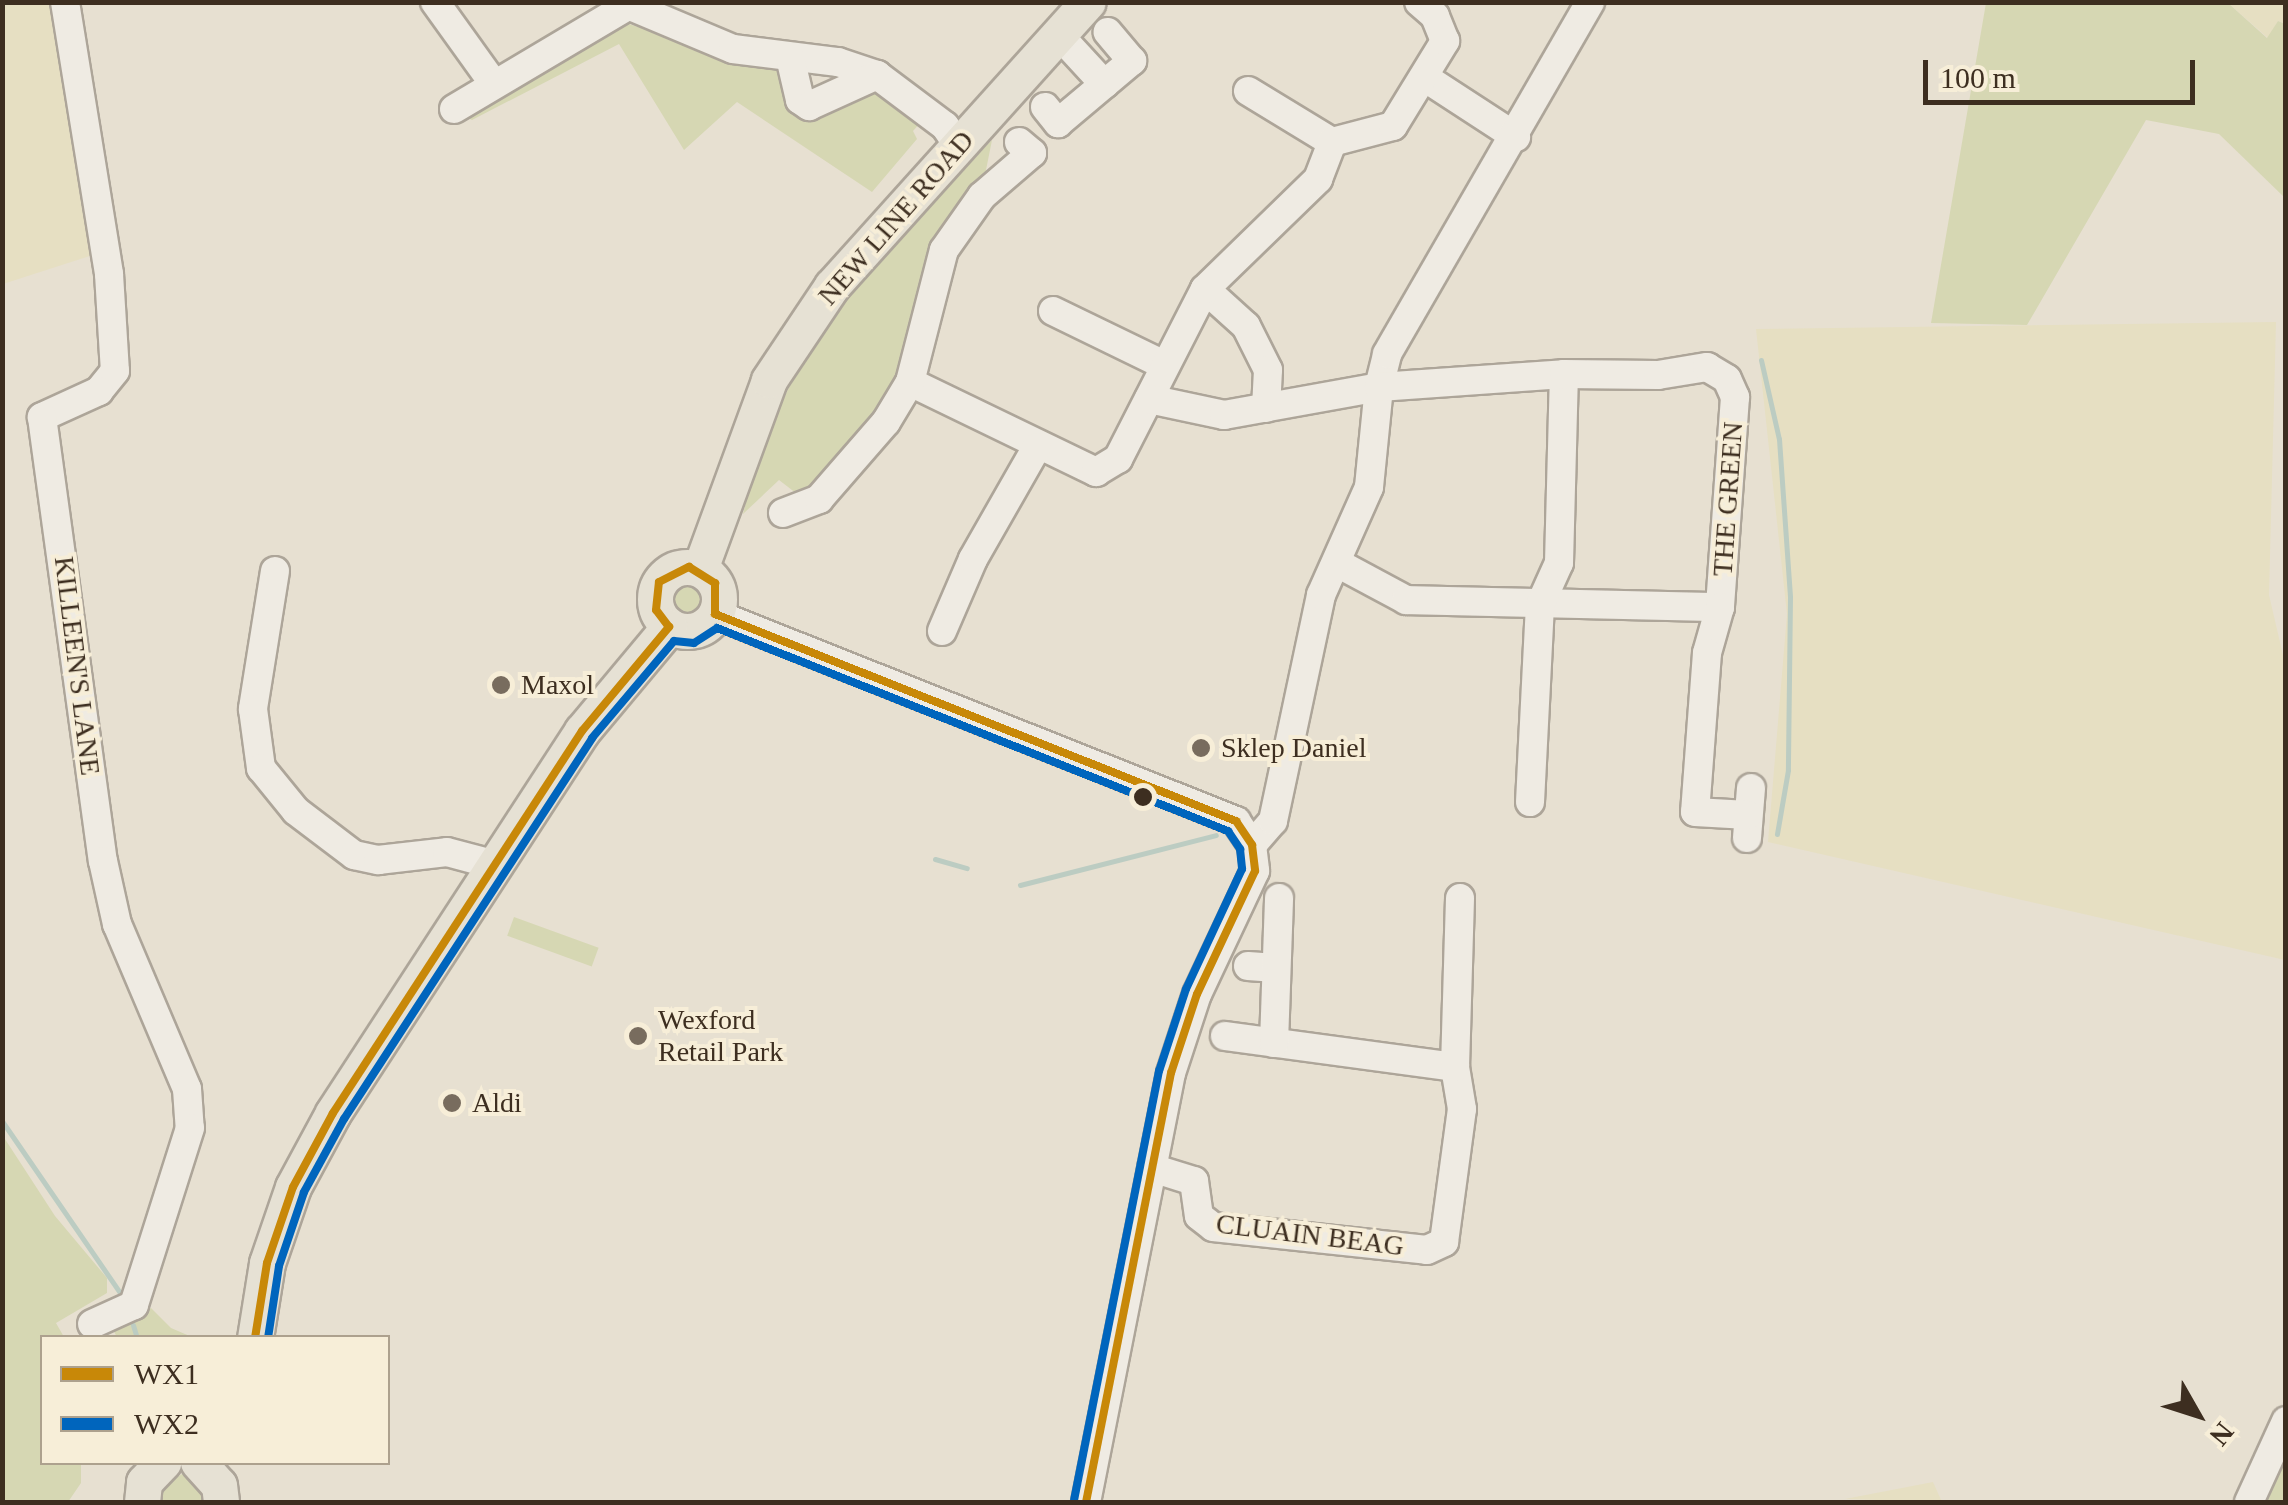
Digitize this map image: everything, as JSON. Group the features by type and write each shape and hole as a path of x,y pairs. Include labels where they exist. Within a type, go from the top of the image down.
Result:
{"main road":[{"name":"NEW LINE ROAD","path":"700,570 768,380 832,286 1088,2"},
{"path":"679,568 700,570 718,593 715,614 690,631 669,626 656,610 659,582 679,568"},
{"path":"255,1335 267,1263 293,1187 333,1114 582,731 669,626"}],"street":[{"name":"KILLEEN'S LANE","path":"65,2 109,274 114,371 99,391 42,417 102,862 117,924 186,1089 190,1128 134,1306 91,1323"},
{"path":"435,2 494,84"},
{"path":"1248,91 1332,142 1393,126 1446,41 1435,16 1419,2"},
{"path":"1252,846 1272,821 1321,594 1339,564 1369,487 1379,387 1387,354 1516,137 1590,2"},
{"path":"454,109 622,5 733,49 838,62 877,75 945,126 958,145"},
{"path":"1045,107 1058,123 1132,61 1108,32"},
{"path":"1059,35 1104,84"},
{"path":"790,57 800,100 809,106 877,75"},
{"path":"1424,77 1516,137"},
{"path":"784,513 819,499 886,422 910,382 944,250 982,196 1032,154 1019,142"},
{"path":"910,382 1096,472 1118,459 1162,364 1205,290 1318,179 1332,142"},
{"path":"1205,290 1246,326 1268,370 1266,408"},
{"path":"1053,311 1162,364"},
{"name":"THE GREEN","path":"1149,399 1224,415 1379,387 1564,374 1658,376 1706,368 1726,378 1735,397 1720,607 1707,654 1695,812 1749,813"},
{"path":"1530,802 1540,604 1559,562 1564,374"},
{"path":"942,632 973,559 1036,446"},
{"name":"THE GREEN","path":"1339,564 1406,600 1720,607"},
{"path":"274,571 253,709 261,768 296,811 354,855 378,860 448,852 496,865"},
{"path":"715,614 1236,821 1252,846 1255,871 1197,994 1172,1073 1086,1502"},
{"path":"1274,1042 1262,967 1278,898"},
{"name":"CLUAIN BEAG","path":"1152,1168 1194,1181 1200,1216 1214,1227 1436,1248 1450,1226 1459,1155 1462,1108 1455,1067 1471,944 1460,898"},
{"path":"1226,1036 1455,1067"},
{"path":"2249,1502 2286,1421"}],"shaded area":[{"path":"3,3 53,3 99,253 3,284"},
{"path":"2228,3 2285,3 2285,24 2278,21 2268,38"},
{"path":"2276,322 2269,595 2286,668 2285,960 1768,842 1787,614 1756,329"},
{"path":"1933,1482 1942,1502 1845,1499"}],"green space":[{"path":"1986,3 2228,3 2267,38 2278,21 2285,24 2285,198 2219,134 2146,120 2027,325 1931,323"},
{"path":"622,22 778,70 786,101 877,92 921,122 913,131 917,139 872,192 737,102 684,150 619,44 472,120 460,114"},
{"path":"992,140 985,175 930,245 904,367 898,366 884,409 878,407 801,497 779,480 743,514 758,453 800,364 848,290"},
{"path":"688,578 703,584 709,599 703,614 688,620 673,614 667,599 673,584"},
{"path":"514,917 599,948 592,967 507,936"},
{"path":"3,1136 55,1216 107,1278 107,1293 56,1323 63,1335 40,1335 40,1465 81,1465 81,1483 68,1502 3,1502"},
{"path":"151,1308 171,1328 187,1335 116,1335 113,1330"},
{"path":"2285,1451 2285,1502 2265,1502"},
{"path":"185,1472 211,1502 157,1502 157,1491"}],"waterway":[{"path":"1761,360 1779,439 1790,597 1788,770 1777,834"},
{"path":"1020,885 1216,835"},
{"path":"935,859 967,868"},
{"path":"2,1121 121,1294"},
{"path":"133,1325 136,1335"}],"transit line":[{"name":"WX1","path":"255,1335 267,1263 293,1187 333,1113 582,731 669,627 656,610 659,582 689,567 715,583 715,614 1236,821 1252,845 1255,871 1197,994 1171,1073 1086,1502"},
{"name":"WX2","path":"268,1335 279,1266 304,1192 344,1119 592,738 674,641 694,643 717,628 1228,831 1240,849 1242,869 1186,989 1159,1071 1074,1500"}],"place":[{"name":"Maxol","path":"501,685"},
{"name":"Sklep Daniel","path":"1201,748"},
{"name":"Wexford Retail Park","path":"638,1036"},
{"name":"Aldi","path":"452,1103"}]}
